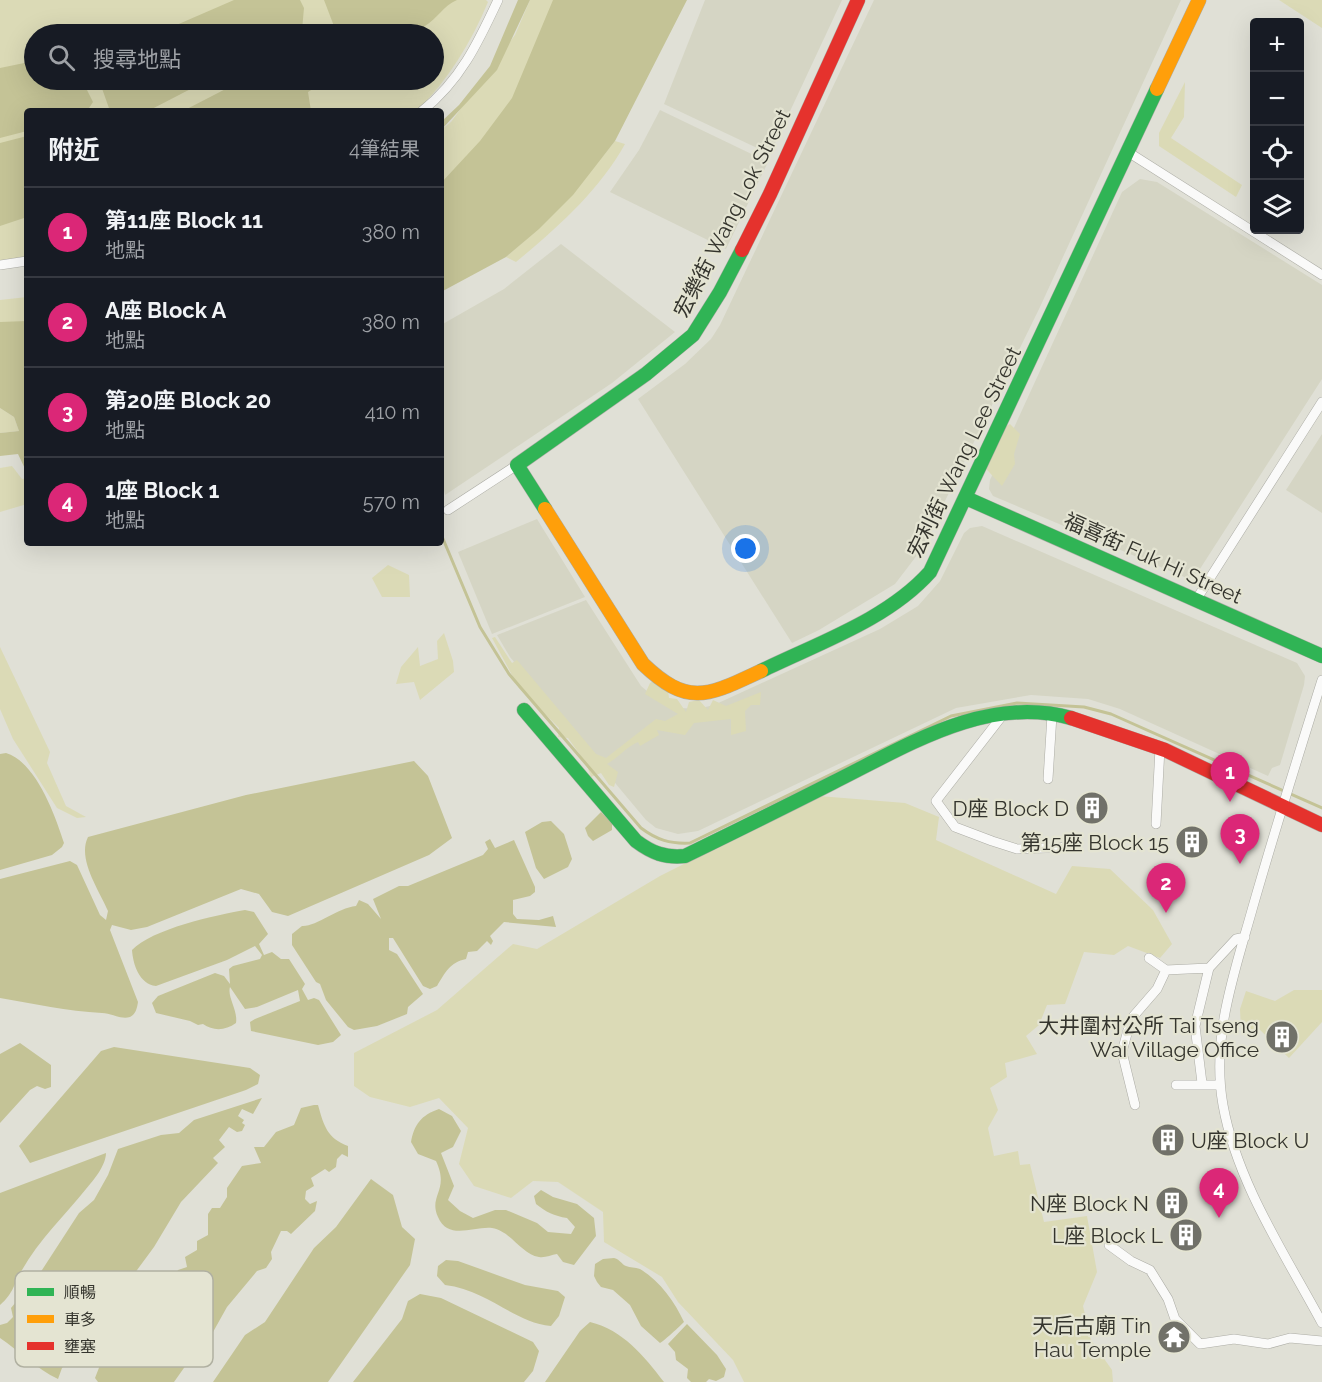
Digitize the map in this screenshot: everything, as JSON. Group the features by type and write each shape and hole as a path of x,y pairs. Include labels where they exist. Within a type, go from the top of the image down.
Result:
{"street":[{"path":"425,108 444,92 467,64 498,0"},
{"name":"宏樂街 Wang Lok Street","path":"448,510 517,465 646,374 693,336 720,292 770,194 858,0"},
{"name":"宏利街 Wang Lee Street","path":"517,465 643,664 669,687 699,695 728,687 847,630 910,594 930,572 1199,0"},
{"path":"1128,152 1322,275"},
{"path":"0,265 24,261"},
{"path":"1196,600 1322,402"},
{"name":"福喜街 Fuk Hi Street","path":"966,498 1322,656"},
{"path":"1322,680 1283,805 1226,1005 1218,1054 1220,1085 1232,1141 1244,1175 1322,1323"},
{"path":"524,710 636,842 665,858 685,856 957,723 1024,712 1065,716 1160,748 1245,786 1322,825"},
{"path":"1048,779 1053,715"},
{"path":"1002,716 936,801 955,827 992,841 1017,849 1073,847"},
{"path":"1156,824 1160,748"},
{"path":"1202,1083 1196,1026 1209,968 1236,939 1245,937"},
{"path":"1149,958 1166,969 1209,968"},
{"path":"1135,1105 1122,1052 1131,1019 1157,989 1166,969"},
{"path":"1176,1085 1202,1083 1220,1085"},
{"path":"1109,1245 1131,1261 1150,1270 1168,1299 1175,1319 1200,1344 1234,1339 1269,1344 1290,1338 1322,1341"}],"shaded area":[{"path":"0,0 486,0 488,2 474,32 444,80 444,24 24,24 24,90 436,90 420,108 24,108 24,260 0,262"},
{"path":"234,0 300,0 304,8 303,24 179,24"},
{"path":"324,0 457,0 427,24 333,24"},
{"path":"518,0 530,0 497,70 444,127 444,119 459,105 490,66"},
{"path":"530,0 618,0 444,226 444,128 451,122 515,35"},
{"path":"553,0 687,0 615,141 573,195 539,229 506,257 444,290 444,180 480,141 512,98"},
{"path":"705,0 842,0 770,154 664,104"},
{"path":"874,0 1181,0 1040,307 921,550 895,584 819,630 792,643 638,399 685,364 711,339 720,325"},
{"path":"1279,0 1322,0 1322,28"},
{"path":"24,63 24,90 87,90 93,102 89,108 24,108 24,132 0,138 0,68"},
{"path":"1185,82 1184,117 1171,138 1242,185 1236,197 1159,146 1159,133"},
{"path":"103,90 189,90 154,108 109,108"},
{"path":"224,90 311,90 308,92 311,108 189,108"},
{"path":"660,110 768,162 726,249 610,192 639,150"},
{"path":"24,137 24,218 0,226 0,143"},
{"path":"615,141 625,144 603,177 576,208 516,262 506,257 564,202"},
{"path":"1140,179 1157,182 1322,285 1322,379 1198,572 1189,579 993,496 989,489 990,480 1122,192"},
{"path":"561,244 675,332 612,383 445,495 444,323 504,289"},
{"path":"24,297 24,330 0,322 0,300"},
{"path":"24,321 24,467 18,454 0,456 0,433 19,431 14,417 0,408 0,322"},
{"path":"0,408 14,417 19,431 0,433"},
{"path":"1010,424 1020,434 1014,454 1015,464 1002,486 977,459 990,435"},
{"path":"1322,434 1322,513 1286,490"},
{"path":"12,466 24,479 24,505 0,512 0,468"},
{"path":"537,519 585,597 492,634 458,552"},
{"path":"982,526 1297,663 1305,676 1304,685 1280,765 1272,768 1268,776 1120,709 1088,699 1031,695 956,708 698,831 678,834 656,828 646,820 510,657 497,635 586,600 641,686 653,696 681,708 697,709 714,705 880,629 918,606 940,581 964,533 970,528"},
{"path":"388,565 409,575 410,597 382,597 372,578"},
{"path":"444,633 454,672 420,700 414,682 396,684 401,667 418,647 420,666 438,659 437,641"},
{"path":"495,637 512,663 517,660 596,754 606,758 656,719 665,721 678,714 645,694 650,683 666,674 669,698 677,699 686,712 689,702 699,700 708,710 713,700 726,706 761,692 760,705 751,705 745,711 746,731 731,735 731,719 694,723 685,735 657,730 659,735 640,746 638,742 634,744 607,764 618,772 614,787 609,785 601,773 591,777 586,763 568,738 558,737 559,728 519,688 492,638"},
{"path":"0,647 50,752 47,763 66,806 86,817 77,818 57,808 13,739 0,709"},
{"path":"6,753 17,758 35,778 50,805 64,843 52,855 0,870 0,754"},
{"path":"414,761 428,776 452,838 429,855 288,916 272,912 259,894 241,889 147,927 131,930 112,925 110,930 138,1002 135,1013 130,1017 123,1018 105,1013 63,1009 0,998 0,879 70,861 77,865 100,915 106,920 108,911 87,865 85,846 88,837 246,795"},
{"path":"819,796 905,803 939,817 936,840 1056,894 1072,866 1110,869 1153,910 1172,944 1160,958 1128,946 1114,955 1084,952 1065,1004 1047,1005 1039,1025 1026,1036 1037,1054 1005,1063 1007,1077 990,1088 998,1110 988,1128 994,1156 1018,1151 1020,1165 1030,1164 1044,1222 1087,1216 1097,1272 1083,1306 1091,1340 1112,1370 1113,1382 744,1382 733,1360 678,1302 662,1277 604,1242 603,1212 558,1182 533,1181 511,1198 474,1186 459,1164 468,1128 439,1098 410,1107 370,1097 354,1086 354,1053 437,1010 513,944 537,949 660,876"},
{"path":"601,812 612,823 612,830 593,841 585,828"},
{"path":"551,821 564,834 572,859 568,867 544,879 536,868 525,832 542,822"},
{"path":"490,839 495,848 514,840 535,887 535,892 530,896 513,900 513,914 517,919 539,920 553,916 556,927 504,922 490,936 493,941 491,945 487,941 477,951 468,952 466,959 452,965 437,986 430,989 423,986 393,938 389,938 389,950 397,954 423,994 408,1007 407,1014 377,1026 354,1030 348,1027 326,1000 320,984 316,982 292,945 292,934 302,926 314,924 349,907 356,906 359,900 368,904 381,919 373,899 399,886 408,886 483,855 488,849 485,842"},
{"path":"245,910 254,912 268,934 259,944 264,955 272,952 281,959 289,959 305,984 302,989 308,1000 314,998 319,1000 341,1035 333,1042 318,1045 251,1031 250,1022 300,1001 298,990 257,1007 245,1009 230,987 236,1023 223,1029 198,1025 156,1013 152,1003 158,996 215,973 224,976 230,984 229,969 260,959 262,955 255,946 227,960 156,986 145,982 141,977 132,950 141,942 169,929"},
{"path":"1294,990 1322,990 1322,1022 1289,1058 1259,1029 1241,1029 1240,1009 1246,991 1275,1001"},
{"path":"20,1043 51,1065 51,1087 45,1089 37,1086 30,1090 0,1123 0,1054"},
{"path":"114,1047 250,1068 260,1075 258,1084 30,1163 19,1146 101,1051"},
{"path":"262,1098 253,1114 242,1109 238,1116 244,1120 242,1123 245,1125 242,1131 237,1132 229,1127 219,1140 225,1147 213,1158 218,1163 181,1202 136,1271 41,1271 79,1213 94,1200 108,1175 118,1149 161,1135 179,1133 194,1120"},
{"path":"318,1105 327,1130 335,1139 348,1146 348,1157 342,1154 337,1159 336,1167 329,1172 325,1169 311,1178 314,1186 306,1191 305,1199 310,1204 317,1201 315,1211 291,1234 281,1231 271,1252 272,1259 266,1268 257,1271 227,1307 213,1332 213,1271 178,1271 187,1267 185,1257 197,1250 197,1241 208,1235 208,1214 212,1208 220,1208 227,1197 227,1188 242,1166 261,1163 254,1147 264,1147 276,1132 294,1125 301,1108"},
{"path":"439,1109 452,1116 461,1131 453,1147 441,1153 454,1186 448,1200 460,1211 473,1218 495,1210 506,1210 537,1223 548,1232 571,1234 575,1227 567,1218 543,1209 536,1204 534,1196 541,1190 553,1197 577,1204 594,1218 596,1236 574,1265 563,1262 557,1254 546,1257 533,1255 499,1230 485,1228 462,1231 448,1229 442,1224 435,1203 440,1186 440,1171 436,1161 418,1154 411,1142 419,1121 427,1114"},
{"path":"106,1153 96,1177 36,1248 22,1271 15,1271 15,1285 0,1305 0,1193"},
{"path":"371,1179 393,1195 402,1227 415,1239 410,1265 328,1382 213,1382 245,1335 265,1322 314,1248 336,1227"},
{"path":"614,1258 626,1266 640,1269 654,1279 666,1292 680,1314 684,1322 660,1343 641,1326 630,1305 613,1290 601,1287 597,1282 594,1276 595,1264 603,1259"},
{"path":"446,1260 458,1261 525,1285 558,1291 565,1297 559,1316 551,1326 537,1323 524,1319 474,1293 445,1285 437,1276 438,1266"},
{"path":"420,1294 441,1298 533,1342 539,1351 533,1371 524,1382 353,1382 402,1319 408,1301"},
{"path":"15,1303 15,1350 0,1338 0,1325 7,1323 13,1317 11,1308"},
{"path":"590,1322 613,1331 632,1345 664,1382 545,1382 580,1331"},
{"path":"687,1324 717,1355 726,1369 724,1377 716,1381 709,1379 706,1382 691,1382 687,1378 688,1369 676,1360 675,1352 668,1344"},
{"path":"38,1367 63,1367 58,1379"},
{"path":"99,1367 185,1367 174,1382 98,1382 95,1378"}],"waterway":[{"path":"444,541 480,627 509,674 641,828 664,840 690,843 951,716 1017,703 1084,707 1111,714 1322,808"}],"traffic: fast":[{"path":"761,671 873,617 913,589 930,572 1157,89"},
{"path":"545,509 517,465 646,374 693,335 720,292 742,250"},
{"path":"966,498 1322,656"},
{"path":"524,710 636,841 659,854 671,856 685,856 888,754 947,728 1008,713 1039,712 1071,718"}],"traffic: slow":[{"path":"1157,89 1199,0"},
{"path":"545,509 643,664 659,678 687,692 700,693 727,686 761,671"}],"traffic: jam":[{"path":"742,250 770,194 858,0"},
{"path":"1071,718 1165,750 1322,825"}],"place":[{"name":"第11座 Block 11","path":"1230,802"},
{"name":"D座 Block D","path":"1092,808"},
{"name":"第15座 Block 15","path":"1192,842"},
{"name":"第20座 Block 20","path":"1240,864"},
{"name":"A座 Block A","path":"1166,913"},
{"name":"大井圍村公所 Tai Tseng Wai Village Office","path":"1282,1037"},
{"name":"U座 Block U","path":"1168,1140"},
{"name":"N座 Block N","path":"1172,1203"},
{"name":"1座 Block 1","path":"1219,1218"},
{"name":"L座 Block L","path":"1186,1235"},
{"name":"天后古廟 Tin Hau Temple","path":"1174,1337"}]}
